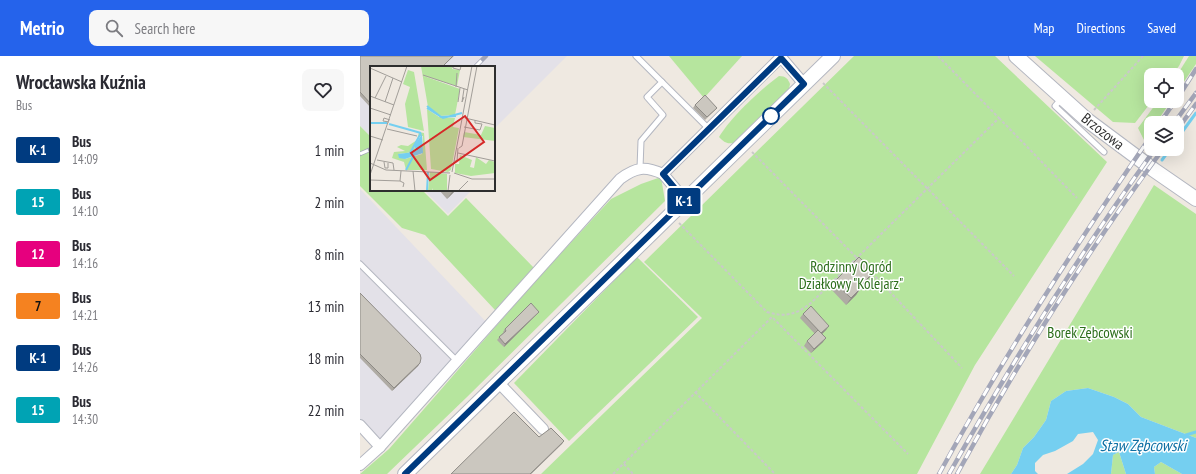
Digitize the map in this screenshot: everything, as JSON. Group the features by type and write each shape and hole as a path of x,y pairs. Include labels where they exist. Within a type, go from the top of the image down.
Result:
{"main road":[{"path":"405,474 833,56"},
{"name":"Brzozowa","path":"1016,56 1062,98 1108,136 1196,199"}],"street":[{"path":"663,174 781,58 804,84"},
{"path":"360,465 380,447 456,360 620,179 629,172 640,168 656,171 663,174 685,200"},
{"path":"498,382 543,429"},
{"path":"360,425 380,447"}],"lane":[{"path":"636,56 709,129"},
{"path":"640,168 641,141 663,115 647,97 662,82"},
{"path":"1062,98 1055,106 1104,152"},
{"path":"360,264 456,360"}],"path":[{"path":"938,56 1077,198"},
{"path":"1096,108 1143,56"},
{"path":"825,84 1014,276"},
{"path":"767,312 777,315 791,314 802,310 812,302 999,118"},
{"path":"754,154 862,263"},
{"path":"682,226 908,454"},
{"path":"867,268 962,368"},
{"path":"613,474 772,317"},
{"path":"695,392 775,474"},
{"path":"624,464 634,474"}],"shaded area":[{"path":"360,56 567,56 495,128 495,66 370,66 370,136 360,126"},
{"path":"360,189 488,324 380,447 360,425"},
{"path":"425,191 471,191 448,214"}],"green space":[{"path":"669,56 742,56 704,98"},
{"name":"Rodzinny Ogród Działkowy \"Kolejarz\"","path":"854,56 995,56 1107,162 975,365 917,474 541,474 702,318 644,262"},
{"path":"1035,56 1184,56 1177,68 1144,68 1144,108 1147,108 1135,123 1113,122"},
{"path":"1189,56 1196,56 1196,64 1184,82 1184,68 1181,68"},
{"path":"779,76 787,79 790,84 789,89 733,143 727,143 722,140 719,137 730,121 755,96"},
{"path":"1153,108 1166,108 1161,116 1147,116"},
{"path":"1144,120 1144,140 1138,128"},
{"path":"360,126 370,136 370,191 423,191 448,216 466,198 534,268 495,310 425,235 402,228 360,186"},
{"path":"661,177 665,201 467,397 387,474 360,474 389,449 530,287 611,199 641,184"},
{"name":"Borek Zębcowski","path":"1154,185 1196,214 1196,438 1141,417 1128,404 1114,397 1088,388 1066,391 1051,401 1046,420 1034,437 1023,448 1017,465 1011,474 980,474"},
{"path":"637,257 698,317 569,441 514,383"},
{"path":"1119,452 1126,474 1111,474 1113,455"},
{"path":"1161,462 1182,474 1155,474 1154,467"}],"water":[{"name":"Staw Zębcowski","path":"1088,388 1114,397 1128,404 1141,417 1196,438 1196,474 1182,474 1161,462 1154,467 1155,474 1126,474 1119,452 1113,455 1111,474 1067,474 1083,464 1093,454 1098,440 1093,432 1078,434 1073,441 1055,451 1043,455 1035,463 1035,471 1038,474 1011,474 1017,465 1023,448 1034,437 1046,420 1051,401 1066,391"}],"building":[{"path":"360,56 453,56 443,66 370,66 370,103 360,92"},
{"path":"705,95 717,108 707,117 695,105"},
{"path":"859,257 874,272 859,287 860,289 851,298 834,282"},
{"path":"360,293 420,354 420,363 394,388 360,354"},
{"path":"531,303 539,312 505,344 499,337"},
{"path":"811,306 829,326 821,333 803,314"},
{"path":"818,330 826,338 814,349 807,341"},
{"path":"514,412 539,437 551,428 564,441 530,474 451,474"}],"waterway":[{"path":"1184,129 1196,113"},
{"path":"1162,160 1165,156"},
{"path":"1186,435 1196,432"}],"railway":[{"path":"476,66 486,56"},
{"path":"1184,88 1196,69"},
{"path":"1179,116 1196,93"},
{"path":"1184,120 1196,104"},
{"path":"1165,116 1170,108"},
{"path":"939,474 988,387 1040,302 1144,146"},
{"path":"360,154 370,149"},
{"path":"949,474 1022,349 1073,268 1150,156"},
{"path":"957,474 1004,390 1054,308 1107,227 1158,156"}],"bus line":[{"name":"K-1","path":"405,474 804,84 781,58 663,174 678,192"}]}
